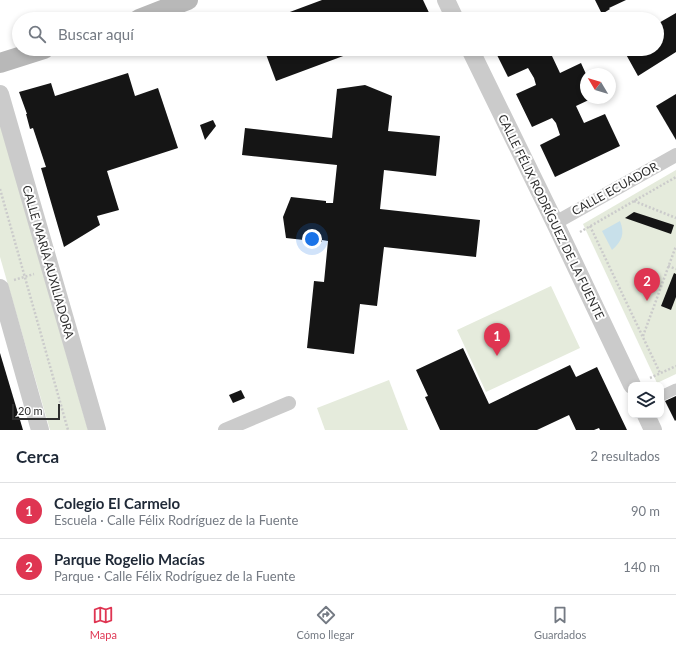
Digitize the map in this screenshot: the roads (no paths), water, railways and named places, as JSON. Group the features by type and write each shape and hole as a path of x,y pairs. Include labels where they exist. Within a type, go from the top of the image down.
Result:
{"main road":[{"path":"156,12 188,0"},
{"path":"0,63 22,56"}],"street":[{"path":"446,0 452,12"},
{"name":"CALLE FÉLIX RODRÍGUEZ DE LA FUENTE","path":"473,56 631,382"},
{"name":"CALLE MARÍA AUXILIADORA","path":"0,94 97,430"},
{"name":"CALLE ECUADOR","path":"555,223 676,154"},
{"path":"6,284 40,430"},
{"path":"664,395 676,389"},
{"path":"225,430 289,404"},
{"path":"647,418 653,430"}],"water":[{"path":"620,221 622,237 612,250 602,231"}],"place":[{"name":"Parque Rogelio Macías","path":"647,301"},
{"name":"Colegio El Carmelo","path":"497,356"}]}
